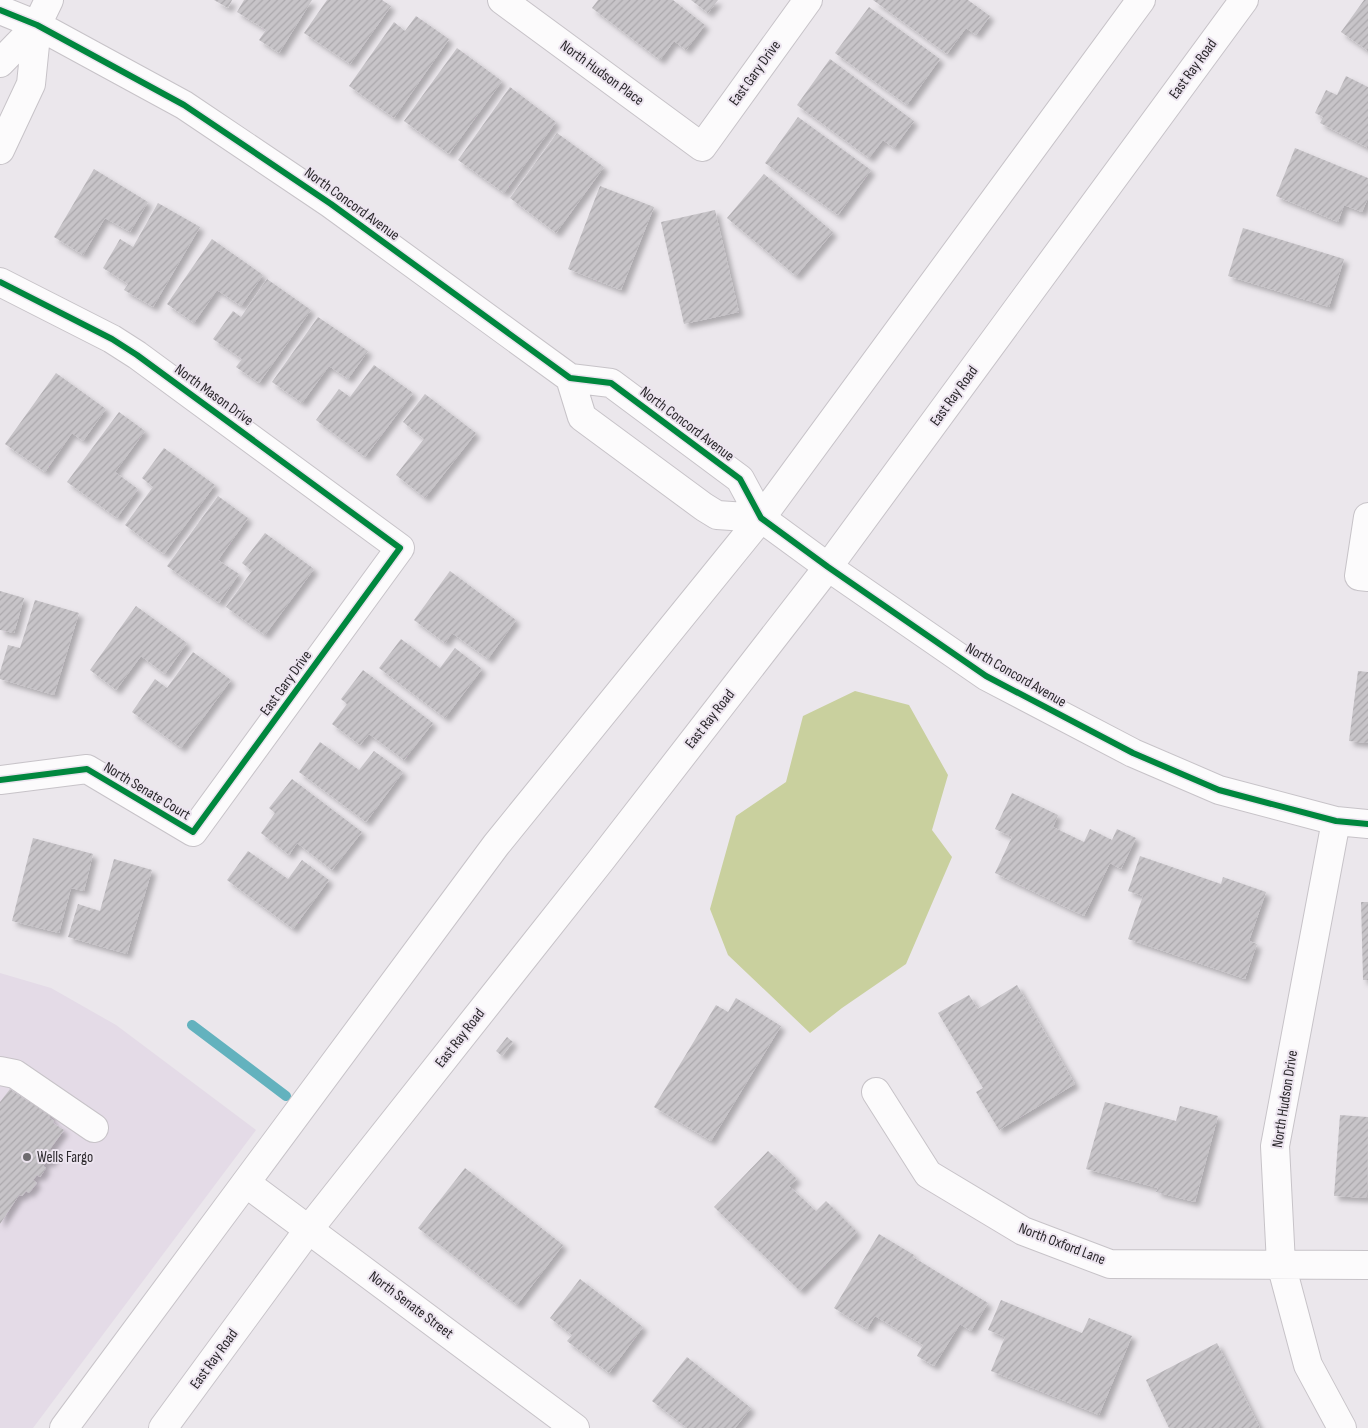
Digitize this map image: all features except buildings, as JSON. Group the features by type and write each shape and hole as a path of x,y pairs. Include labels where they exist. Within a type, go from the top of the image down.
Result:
{"street":[{"path":"0,63 37,25 49,0"},
{"name":"North Hudson Place","path":"502,0 702,146"},
{"name":"East Gary Drive","path":"702,146 808,0"},
{"path":"64,1428 496,845 761,518 1141,0"},
{"name":"East Ray Road","path":"163,1428 308,1229 607,852 828,567 1244,0"},
{"name":"North Concord Avenue","path":"0,10 37,25 184,105 331,204 570,378 611,383 619,388 740,478 761,518 828,567 986,676 1133,753 1219,790 1336,821 1368,824"},
{"path":"0,150 31,84 37,25"},
{"name":"North Mason Drive","path":"0,282 112,339 137,355 400,548"},
{"path":"570,378 582,417 696,502 716,515 761,518"},
{"path":"1363,577 1368,517"},
{"name":"East Gary Drive","path":"193,832 400,548"},
{"name":"North Senate Court","path":"0,780 87,769 193,832"},
{"name":"North Hudson Drive","path":"1336,821 1275,1146 1281,1264 1308,1365 1342,1428"},
{"path":"0,1071 15,1074 94,1128"},
{"name":"North Oxford Lane","path":"876,1092 928,1174 1023,1231 1110,1264 1368,1266"},
{"name":"North Senate Street","path":"246,1183 575,1428"}],"shaded area":[{"path":"0,973 51,988 116,1025 256,1130 33,1428 0,1428"}],"green space":[{"path":"855,691 909,705 948,775 932,830 952,857 906,964 842,1008 810,1033 728,955 710,909 736,816 786,782 803,716"}],"waterway":[{"path":"192,1025 286,1096"}],"cycle path":[{"path":"0,10 37,25 184,105 331,204 570,378 611,383 740,479 761,518 828,567 986,676 1133,753 1219,790 1336,821 1368,824"},
{"path":"0,282 112,339 137,355 400,548 193,832 87,769 0,780"}],"place":[{"name":"Wells Fargo","path":"27,1157"}]}
